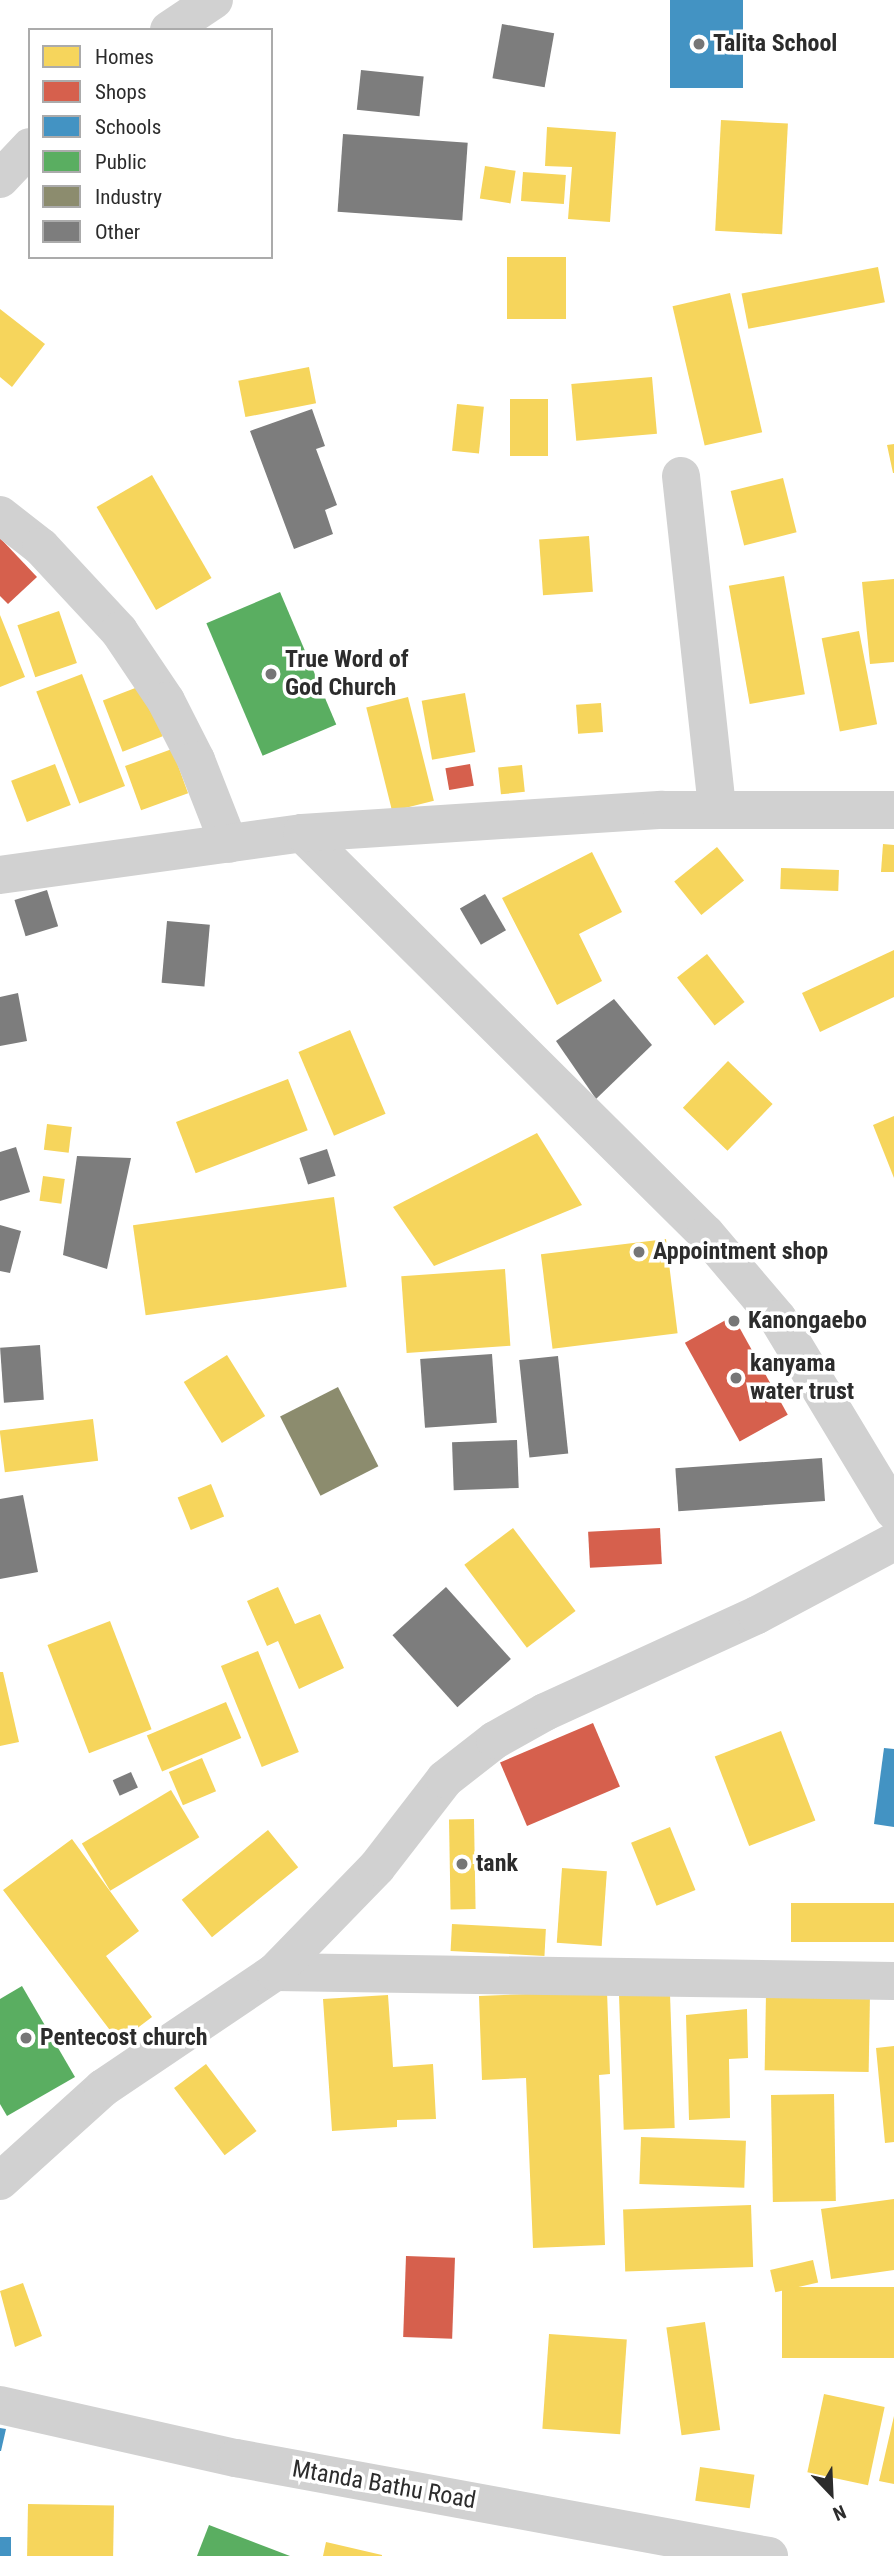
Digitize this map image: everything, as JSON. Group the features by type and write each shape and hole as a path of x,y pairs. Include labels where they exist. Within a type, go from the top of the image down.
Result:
{"street":[{"path":"172,28 214,0"},
{"path":"0,179 28,149"},
{"path":"681,476 718,810"},
{"path":"0,515 41,547 119,631 166,701 197,760 229,844"},
{"path":"0,875 302,833 718,810 894,810"},
{"path":"302,833 706,1234 778,1319 894,1511"},
{"path":"0,2181 103,2088 275,1972 377,1867 445,1779 495,1740 545,1712 757,1615 894,1542"},
{"path":"275,1972 894,1980"},
{"name":"Mtanda Bathu Road","path":"0,2404 236,2458 769,2556"}],"building: Homes":[{"path":"721,120 788,124 782,234 715,231"},
{"path":"547,127 616,132 610,222 568,219 572,167 545,166"},
{"path":"485,166 516,171 510,203 480,199"},
{"path":"523,172 566,175 564,204 521,201"},
{"path":"507,257 566,257 566,319 507,319"},
{"path":"878,267 885,302 748,329 742,294"},
{"path":"730,293 762,432 705,446 673,306"},
{"path":"0,309 45,344 12,387 0,377"},
{"path":"309,367 316,403 245,417 238,381"},
{"path":"652,377 657,434 576,441 571,384"},
{"path":"510,399 548,399 548,456 510,456"},
{"path":"457,404 484,407 479,454 452,451"},
{"path":"894,444 894,473 893,473 887,445"},
{"path":"152,475 212,578 156,610 97,507"},
{"path":"783,478 797,532 744,545 731,491"},
{"path":"589,536 593,592 543,595 539,539"},
{"path":"784,576 805,694 750,704 729,586"},
{"path":"894,579 894,662 870,664 862,582"},
{"path":"59,611 77,663 35,677 17,625"},
{"path":"0,615 25,677 0,687"},
{"path":"859,631 877,724 840,732 822,638"},
{"path":"82,674 125,786 79,804 36,692"},
{"path":"143,685 163,736 123,752 103,700"},
{"path":"465,693 475,752 432,760 422,701"},
{"name":"True Word of God Church","path":"408,697 434,801 392,811 366,707"},
{"path":"601,703 603,732 578,734 576,705"},
{"path":"172,749 188,793 141,810 125,766"},
{"path":"55,764 71,805 27,822 11,781"},
{"path":"522,765 525,792 501,794 498,768"},
{"path":"883,844 894,845 894,872 881,872"},
{"path":"717,847 744,880 701,915 674,882"},
{"path":"592,852 622,912 579,934 602,981 557,1005 502,898"},
{"path":"781,868 839,870 838,891 780,889"},
{"path":"894,950 894,997 820,1032 802,993"},
{"path":"707,954 745,1002 715,1025 677,977"},
{"path":"350,1030 386,1114 334,1136 298,1052"},
{"path":"728,1061 773,1104 727,1151 683,1108"},
{"path":"288,1079 308,1130 196,1173 176,1122"},
{"path":"894,1116 894,1178 873,1125"},
{"path":"47,1124 72,1127 69,1153 44,1150"},
{"path":"537,1133 582,1205 434,1266 393,1207"},
{"path":"43,1176 65,1179 61,1204 40,1201"},
{"path":"334,1197 347,1287 146,1315 133,1225"},
{"path":"666,1239 678,1333 553,1349 541,1254"},
{"path":"505,1269 510,1346 407,1353 401,1276"},
{"path":"227,1355 265,1416 222,1443 184,1382"},
{"path":"93,1419 98,1461 5,1472 0,1430"},
{"path":"211,1484 224,1516 191,1530 178,1497"},
{"path":"513,1528 576,1611 527,1648 464,1565"},
{"path":"278,1587 295,1624 320,1614 344,1668 299,1689 278,1641 267,1646 247,1601"},
{"path":"110,1621 152,1729 89,1753 47,1645"},
{"path":"258,1651 299,1752 262,1767 221,1666"},
{"path":"0,1672 3,1672 19,1742 0,1746"},
{"path":"226,1702 241,1738 162,1772 147,1736"},
{"path":"781,1731 815,1821 749,1846 715,1756"},
{"path":"202,1758 216,1791 183,1805 169,1772"},
{"path":"171,1790 199,1837 110,1891 82,1844"},
{"name":"tank","path":"449,1819 474,1819 476,1909 451,1909"},
{"path":"670,1827 695,1890 657,1906 631,1843"},
{"path":"268,1830 298,1867 212,1937 182,1900"},
{"path":"72,1839 139,1931 106,1956 152,2017 119,2042 3,1890"},
{"path":"562,1868 607,1871 602,1946 557,1943"},
{"path":"791,1903 894,1903 894,1942 791,1942"},
{"path":"452,1924 546,1929 544,1956 451,1951"},
{"path":"607,1991 610,2074 599,2075 605,2245 533,2248 526,2078 482,2080 479,1996"},
{"path":"766,1992 870,1994 869,2072 765,2070"},
{"path":"670,1994 675,2128 624,2130 619,1996"},
{"path":"388,1995 393,2067 433,2064 436,2119 397,2120 397,2127 332,2131 323,1999"},
{"path":"747,2009 748,2058 729,2059 730,2118 689,2120 686,2015"},
{"path":"894,2046 894,2142 885,2143 876,2048"},
{"path":"206,2064 257,2131 225,2155 174,2088"},
{"path":"834,2094 836,2201 773,2202 771,2095"},
{"path":"641,2137 746,2141 744,2188 639,2184"},
{"path":"894,2199 894,2270 831,2279 821,2209"},
{"path":"751,2205 753,2267 625,2271 623,2209"},
{"path":"813,2260 818,2282 775,2292 770,2270"},
{"path":"23,2283 42,2336 15,2347 0,2291"},
{"path":"782,2287 894,2287 894,2358 782,2358"},
{"path":"705,2322 720,2430 682,2435 666,2327"},
{"path":"549,2334 627,2339 620,2434 542,2429"},
{"path":"824,2394 885,2407 868,2485 807,2472"},
{"path":"894,2416 894,2484 879,2481"},
{"path":"700,2467 754,2475 750,2508 695,2501"},
{"path":"28,2504 114,2506 113,2556 27,2556"},
{"path":"326,2542 382,2555 382,2556 323,2556"}],"building: Shops":[{"path":"0,538 37,577 8,604 0,596"},
{"path":"470,764 474,786 449,790 445,768"},
{"name":"kanyama water trust","path":"733,1316 788,1415 740,1441 685,1343"},
{"path":"660,1528 662,1564 590,1568 588,1532"},
{"path":"593,1723 620,1787 527,1826 500,1762"},
{"path":"406,2256 455,2258 452,2339 403,2337"}],"building: Schools":[{"name":"Talita School","path":"670,0 743,0 743,88 670,88"},
{"path":"884,1748 894,1749 894,1827 874,1824"},
{"path":"0,2428 6,2429 1,2451 0,2451"},
{"path":"0,2537 11,2537 11,2556 0,2556"}],"building: Public":[{"name":"True Word of God Church","path":"280,592 336,725 263,756 206,623"},
{"name":"Pentecost church","path":"22,1986 75,2077 7,2116 0,2104 0,1999"},
{"path":"209,2525 290,2556 197,2556"}],"building: Industry":[{"path":"338,1387 378,1466 320,1496 280,1417"}],"building: Other":[{"path":"502,24 554,33 545,87 492,78"},
{"path":"361,70 424,77 419,116 357,110"},
{"path":"343,134 468,143 462,221 338,212"},
{"path":"312,409 325,446 316,449 337,505 325,510 333,534 294,549 250,431"},
{"path":"47,890 58,926 26,936 14,900"},
{"path":"485,894 506,930 481,945 460,908"},
{"path":"167,921 210,925 204,987 162,983"},
{"path":"18,993 27,1041 0,1046 0,997"},
{"path":"614,999 652,1045 596,1099 556,1041"},
{"path":"16,1147 30,1192 0,1201 0,1152"},
{"path":"327,1149 336,1176 308,1185 299,1158"},
{"path":"77,1156 131,1158 107,1269 63,1255"},
{"path":"0,1225 21,1231 10,1273 0,1271"},
{"path":"40,1345 44,1400 4,1403 0,1348"},
{"path":"492,1354 497,1423 425,1428 420,1359"},
{"path":"558,1356 568,1453 529,1458 519,1360"},
{"path":"517,1440 519,1488 454,1490 452,1442"},
{"path":"822,1458 825,1501 678,1511 675,1468"},
{"path":"23,1495 38,1572 0,1579 0,1499"},
{"path":"446,1587 511,1659 457,1707 392,1635"},
{"path":"131,1772 138,1788 120,1796 113,1780"}],"place":[{"name":"Talita School","path":"699,44"},
{"name":"True Word of God Church","path":"271,674"},
{"name":"Appointment shop","path":"639,1252"},
{"name":"Kanongaebo","path":"734,1321"},
{"name":"kanyama water trust","path":"736,1378"},
{"name":"tank","path":"462,1864"},
{"name":"Pentecost church","path":"26,2038"}]}
